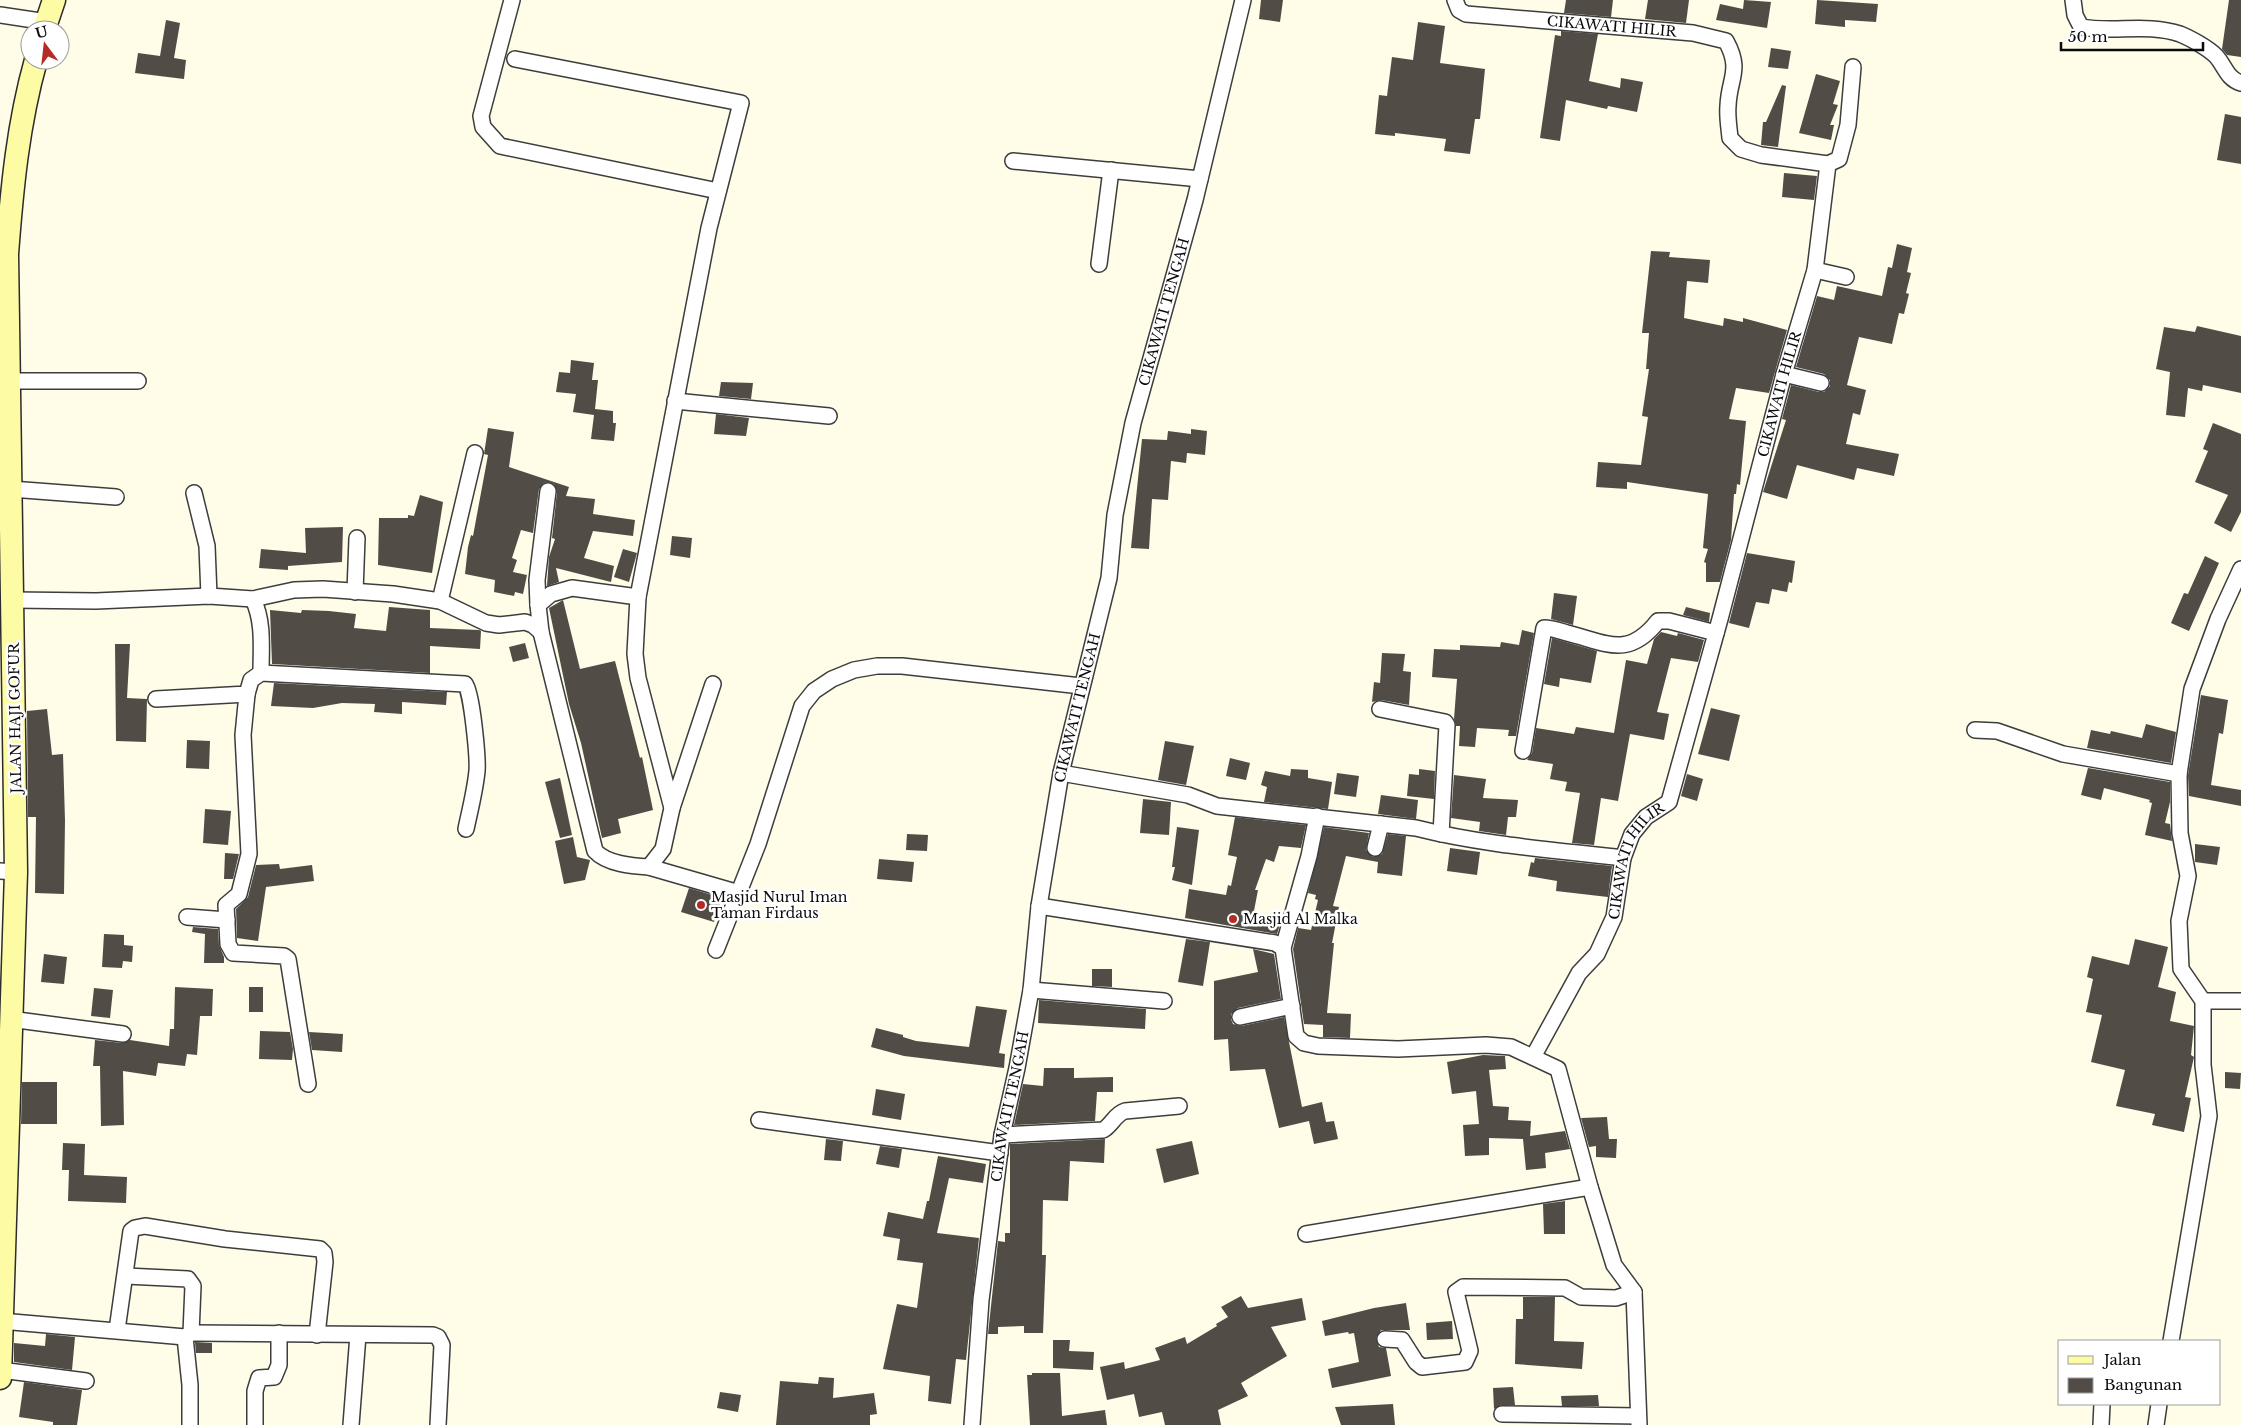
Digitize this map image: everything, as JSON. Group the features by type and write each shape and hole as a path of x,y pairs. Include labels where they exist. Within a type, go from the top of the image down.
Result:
{"street":[{"path":"48,20 54,0"},
{"path":"512,0 481,116 483,127 500,146 718,191"},
{"name":"CIKAWATI TENGAH","path":"972,1425 981,1300 1002,1135 1017,1068 1031,990 1039,906 1061,774 1081,686 1109,578 1115,515 1133,423 1200,179 1243,0"},
{"name":"CIKAWATI HILIR","path":"1455,0 1459,10 1466,14 1693,32 1726,41 1736,69 1728,106 1730,138 1741,149 1761,155 1828,164 1815,270 1784,374 1716,634 1669,802 1639,824 1632,834 1623,858 1614,917 1597,954 1580,973 1533,1057"},
{"path":"2073,0 2075,15 2081,26 2102,31 2133,27 2180,34 2215,55 2233,80 2241,83"},
{"path":"0,15 21,20"},
{"path":"515,60 741,103 709,228 638,597 636,654 638,678 672,808"},
{"path":"1828,164 1839,158 1848,125 1853,67"},
{"name":"JALAN HAJI GOFUR","path":"0,1378 2,1249 10,1019 8,871 11,490 3,288 6,254 6,185 33,70"},
{"path":"1014,160 1200,179"},
{"path":"1099,264 1111,170"},
{"path":"1815,270 1846,277"},
{"path":"1784,374 1821,383"},
{"path":"7,381 138,381"},
{"path":"675,401 829,416"},
{"path":"440,601 475,453"},
{"path":"11,490 116,497"},
{"path":"548,491 537,580 541,632 595,851 601,858 634,866 650,867 739,893"},
{"path":"194,493 207,546 210,596"},
{"path":"355,592 358,538"},
{"path":"2170,1340 2210,1116 2203,1065 2203,1001 2182,969 2180,921 2188,876 2180,833 2179,774 2192,689 2218,619 2241,569"},
{"path":"538,605 551,594 572,588 638,597"},
{"path":"9,614 96,601 210,596 253,599 294,590 355,592 393,594 440,601 486,623 499,625 525,622 533,624 541,632"},
{"path":"253,599 259,611 261,634 260,674"},
{"path":"1523,751 1544,628 1619,646 1636,643 1646,636 1658,621 1669,621 1716,634"},
{"path":"716,950 758,844 802,706 814,691 832,679 854,670 902,666 1081,686"},
{"path":"308,1084 288,959 284,956 233,953 228,944 226,905 238,894 249,854 243,735 250,680 260,674 465,684 469,688 471,701 477,770 466,829"},
{"path":"650,867 663,849 672,808 713,684"},
{"path":"156,700 247,694"},
{"path":"1380,709 1445,722 1447,725 1442,834"},
{"path":"1975,730 1997,731 2063,754 2179,774"},
{"path":"1061,774 1188,795 1217,806 1416,828 1442,834 1623,858"},
{"path":"1317,816 1309,856 1283,948 1296,1036 1304,1043 1318,1046 1398,1049 1486,1045 1510,1047 1558,1069 1614,1265 1634,1292 1639,1420 1502,1414"},
{"path":"1375,848 1381,824"},
{"path":"1039,906 1275,943 1283,948"},
{"path":"187,917 227,920"},
{"path":"1031,990 1164,1002"},
{"path":"2203,1001 2241,1001"},
{"path":"1240,1017 1292,1006"},
{"path":"10,1019 123,1034"},
{"path":"1002,1135 1103,1130 1111,1124 1117,1115 1125,1111 1180,1106"},
{"path":"760,1120 1000,1153"},
{"path":"1306,1234 1590,1186"},
{"path":"117,1330 131,1231 140,1226 225,1239 320,1249 324,1253 325,1262 317,1335"},
{"path":"126,1276 188,1278 193,1286 188,1335 190,1425"},
{"path":"1385,1339 1402,1340 1416,1362 1422,1367 1465,1362 1470,1351 1456,1292 1463,1287 1565,1288 1581,1297 1616,1298 1634,1292"},
{"path":"1,1308 117,1330 188,1335 280,1333 317,1335 433,1335 438,1337 442,1345 438,1425"},
{"path":"255,1425 255,1391 259,1378 274,1378 279,1365 280,1333"},
{"path":"351,1425 358,1335"},
{"path":"0,1370 86,1381"},
{"path":"2101,1425 2102,1405"},
{"path":"2156,1425 2159,1405"}],"building":[{"path":"1261,0 1283,0 1280,22 1259,19"},
{"path":"1566,0 1613,0 1611,17 1564,13"},
{"path":"1648,0 1689,0 1686,23 1645,19"},
{"path":"1744,0 1771,2 1767,28 1716,20 1720,4 1743,9"},
{"path":"1817,0 1878,4 1876,22 1845,20 1845,27 1815,24"},
{"path":"2229,0 2241,0 2241,57 2227,55 2222,49"},
{"path":"166,20 180,23 174,58 186,60 184,79 135,73 138,53 160,56"},
{"path":"1418,22 1445,26 1440,63 1485,69 1480,119 1475,119 1470,154 1444,151 1446,139 1395,133 1395,136 1375,134 1379,95 1387,96 1392,57 1413,60"},
{"path":"1561,31 1598,34 1589,81 1620,88 1621,78 1643,82 1637,112 1608,106 1607,109 1566,100 1560,141 1540,138 1555,35 1561,36"},
{"path":"1771,48 1791,51 1788,69 1768,67"},
{"path":"1816,74 1840,81 1833,104 1838,105 1830,125 1834,125 1831,140 1799,133"},
{"path":"1782,85 1786,86 1778,147 1761,145 1763,122 1766,122"},
{"path":"2225,114 2241,117 2241,164 2217,160"},
{"path":"1784,173 1817,176 1814,200 1782,197"},
{"path":"1897,244 1912,248 1907,272 1911,273 1906,293 1909,294 1904,314 1899,313 1892,344 1859,337 1847,385 1866,390 1860,415 1853,413 1846,444 1899,454 1894,476 1857,468 1854,480 1797,465 1787,499 1763,492 1786,420 1782,419 1791,385 1819,392 1824,392 1830,386 1830,380 1824,374 1796,367 1817,296 1834,300 1837,286 1882,296 1888,267 1892,268"},
{"path":"1651,251 1670,252 1669,257 1710,260 1708,283 1687,281 1684,318 1723,326 1724,318 1743,322 1743,318 1787,330 1769,393 1736,388 1729,419 1746,421 1740,485 1737,484 1736,494 1734,494 1731,540 1720,582 1706,582 1706,563 1704,562 1708,549 1703,548 1708,494 1627,482 1627,489 1596,487 1598,462 1641,465 1648,417 1642,416 1649,369 1646,369 1649,333 1642,333"},
{"path":"2197,326 2241,336 2241,393 2203,385 2202,391 2188,388 2185,417 2166,415 2170,372 2156,369 2164,327 2195,332"},
{"path":"571,360 594,363 592,380 598,380 595,409 613,411 613,423 616,423 614,441 591,439 594,415 573,412 576,394 556,392 559,372 570,373"},
{"path":"721,382 753,383 751,399 719,396"},
{"path":"716,414 749,418 746,436 714,434"},
{"path":"2213,423 2241,434 2241,512 2231,532 2214,523 2228,495 2195,482 2208,451 2203,449"},
{"path":"488,428 514,432 509,467 569,487 566,496 595,499 593,514 635,520 633,536 593,531 584,558 614,566 611,582 556,568 559,582 547,586 549,557 555,539 552,538 557,492 554,484 549,482 544,483 539,489 533,533 521,530 512,558 517,560 513,572 527,575 523,594 515,592 514,596 494,592 495,580 465,574 468,547 471,535 473,536 488,455 484,454"},
{"path":"1191,429 1207,431 1205,455 1187,453 1186,463 1171,461 1168,500 1152,499 1149,549 1131,548 1142,439 1167,440 1168,431 1191,434"},
{"path":"420,495 443,502 432,573 378,565 379,518 408,518 408,515 414,516"},
{"path":"343,527 342,562 288,566 288,570 259,568 261,549 306,553 305,528"},
{"path":"672,536 692,538 690,558 670,555"},
{"path":"623,549 637,553 629,582 614,577"},
{"path":"1747,553 1795,561 1792,583 1789,582 1787,592 1772,589 1769,604 1756,602 1749,628 1729,623"},
{"path":"2205,556 2219,563 2189,631 2171,623 2184,593 2188,594"},
{"path":"1554,593 1577,596 1573,625 1551,619"},
{"path":"563,600 580,669 615,661 640,758 642,757 653,810 618,819 621,833 602,838 581,743 569,704 549,608"},
{"path":"389,607 430,610 430,628 479,630 481,631 480,649 430,646 430,673 272,664 270,610 301,613 302,610 329,611 356,614 354,628 386,631"},
{"path":"1686,607 1710,613 1709,622 1683,615"},
{"path":"1522,630 1534,633 1516,736 1508,736 1509,730 1477,728 1475,747 1459,746 1460,726 1456,726 1454,719 1457,679 1432,677 1434,649 1460,650 1460,645 1500,647 1501,642 1519,645"},
{"path":"1661,632 1677,636 1678,633 1704,640 1698,662 1671,658 1657,712 1669,714 1664,740 1630,734 1618,801 1601,798 1594,845 1572,843 1580,793 1565,791 1567,782 1550,779 1553,764 1527,760 1532,753 1536,728 1574,734 1576,727 1614,733 1626,660 1647,664 1654,639"},
{"path":"1552,638 1597,651 1591,683 1560,678 1559,687 1544,684"},
{"path":"525,643 529,658 513,662 509,647"},
{"path":"115,644 130,644 127,698 147,699 146,742 116,741"},
{"path":"1382,653 1405,654 1403,671 1411,672 1409,705 1381,700 1372,702 1374,682 1380,683"},
{"path":"274,683 447,692 446,705 402,702 402,714 374,712 375,704 342,703 313,708 271,706"},
{"path":"2201,695 2228,700 2223,734 2219,733 2211,785 2241,790 2241,806 2189,796 2188,775"},
{"path":"1711,708 1740,715 1729,761 1698,754"},
{"path":"47,709 52,755 63,754 65,820 64,894 35,893 36,817 28,817 27,711"},
{"path":"2146,724 2176,732 2171,763 2087,748 2091,730 2110,734 2111,731 2142,738"},
{"path":"187,740 210,741 209,769 186,768"},
{"path":"1165,741 1194,746 1186,785 1158,780"},
{"path":"1230,758 1250,763 1246,780 1226,776"},
{"path":"2088,768 2170,782 2170,802 2165,823 2170,824 2172,841 2145,835 2152,803 2149,802 2150,800 2104,788 2101,800 2081,795"},
{"path":"1291,769 1308,770 1308,778 1332,782 1328,809 1264,802 1267,787 1261,785 1265,771 1290,776"},
{"path":"1419,769 1435,771 1434,799 1407,796 1409,774 1419,775"},
{"path":"1337,773 1359,776 1356,797 1334,794"},
{"path":"1687,774 1703,779 1697,801 1681,796"},
{"path":"1454,775 1486,779 1483,798 1518,800 1516,817 1508,817 1506,835 1479,831 1480,822 1451,818"},
{"path":"560,778 572,835 560,838 545,782"},
{"path":"1381,795 1418,800 1416,819 1378,814"},
{"path":"1143,799 1171,802 1169,835 1140,833"},
{"path":"205,809 231,811 228,845 203,843"},
{"path":"1235,817 1306,825 1301,848 1279,846 1274,862 1266,859 1255,890 1258,890 1253,916 1281,921 1277,934 1185,918 1189,889 1226,895 1228,885 1231,886 1237,857 1228,855"},
{"path":"1177,827 1199,830 1192,885 1172,880 1175,867 1172,867"},
{"path":"1324,827 1369,833 1366,850 1373,857 1382,854 1388,834 1406,836 1402,876 1377,873 1378,862 1346,856 1333,906 1339,907 1332,943 1334,943 1327,1013 1351,1014 1350,1038 1323,1037 1323,1025 1304,1024 1293,949 1298,928 1311,930 1318,900 1315,899 1316,895 1308,893"},
{"path":"907,834 928,835 927,851 906,850"},
{"path":"573,837 577,857 590,860 585,880 564,884 555,841"},
{"path":"2195,844 2220,847 2217,865 2195,862"},
{"path":"1450,848 1480,852 1477,875 1447,871"},
{"path":"225,853 239,854 233,879 224,879"},
{"path":"1535,858 1612,866 1608,897 1556,891 1557,881 1528,876 1531,862 1534,863"},
{"path":"879,859 914,862 912,882 877,879"},
{"path":"279,864 280,869 312,865 314,881 266,887 258,941 237,938 236,909 248,897 256,865"},
{"name":"Masjid Nurul Iman Taman Firdaus","path":"689,888 722,898 714,922 681,912"},
{"path":"193,927 218,929 219,945 224,957 224,963 204,963 205,934 192,932"},
{"path":"104,934 124,935 124,945 133,946 132,962 123,961 122,968 102,967"},
{"path":"1186,939 1210,942 1203,986 1178,982"},
{"path":"2135,939 2168,947 2158,987 2176,992 2170,1021 2194,1026 2191,1055 2194,1057 2185,1097 2191,1098 2184,1132 2152,1125 2155,1114 2116,1106 2125,1070 2091,1062 2102,1015 2086,1012 2093,979 2087,977 2092,956 2129,965"},
{"path":"1253,949 1274,954 1281,999 1238,1008 1231,1014 1233,1024 1241,1026 1284,1017 1302,1107 1322,1102 1326,1122 1334,1121 1338,1139 1314,1144 1309,1121 1279,1128 1265,1069 1230,1071 1228,1039 1214,1040 1214,981 1258,972"},
{"path":"44,954 67,957 64,984 41,982"},
{"path":"1092,969 1112,969 1112,987 1092,986"},
{"path":"175,987 213,989 212,1016 200,1016 197,1055 187,1054 185,1066 158,1063 156,1076 123,1071 124,1125 101,1126 100,1066 93,1066 95,1040 122,1043 130,1040 169,1046 170,1029 174,1029"},
{"path":"249,987 263,987 263,1012 249,1012"},
{"path":"94,988 113,990 110,1018 91,1016"},
{"path":"1039,1000 1146,1009 1145,1029 1038,1023"},
{"path":"976,1006 1007,1010 999,1053 1005,1054 1004,1068 904,1056 871,1047 876,1028 903,1035 903,1037 916,1041 969,1047"},
{"path":"260,1031 290,1032 293,1049 292,1060 259,1059"},
{"path":"309,1032 343,1034 342,1052 312,1050"},
{"path":"1483,1055 1505,1056 1506,1069 1489,1070 1493,1106 1509,1107 1508,1120 1531,1121 1530,1136 1565,1131 1570,1149 1545,1153 1546,1168 1526,1170 1523,1139 1489,1138 1489,1155 1465,1156 1463,1125 1479,1124 1476,1091 1452,1094 1447,1062"},
{"path":"1044,1068 1074,1068 1074,1078 1113,1077 1113,1092 1097,1092 1095,1121 1014,1125 1023,1084 1043,1086"},
{"path":"2225,1072 2241,1073 2240,1089 2225,1088"},
{"path":"22,1082 57,1082 57,1124 21,1124"},
{"path":"876,1089 905,1094 901,1120 872,1115"},
{"path":"1607,1117 1609,1139 1617,1139 1616,1158 1596,1157 1596,1146 1589,1147 1581,1118"},
{"path":"826,1139 843,1141 841,1161 824,1160"},
{"path":"1105,1139 1104,1163 1070,1161 1068,1201 1043,1200 1042,1255 1046,1255 1043,1333 1024,1333 1024,1326 998,1327 998,1334 988,1334 998,1241 1005,1242 1005,1233 1010,1233 1010,1144"},
{"path":"1192,1141 1199,1174 1164,1183 1156,1149"},
{"path":"63,1143 85,1144 84,1175 127,1177 126,1203 68,1201 69,1170 62,1170"},
{"path":"880,1146 902,1149 899,1168 876,1164"},
{"path":"938,1156 986,1164 983,1183 949,1178 937,1233 979,1238 966,1360 956,1359 951,1404 928,1401 930,1376 883,1369 897,1304 917,1308 923,1263 897,1260 900,1239 883,1236 888,1212 923,1219 927,1201 929,1201"},
{"path":"1565,1201 1565,1234 1544,1234 1543,1204"},
{"path":"1241,1296 1248,1308 1302,1298 1306,1320 1271,1327 1287,1356 1241,1383 1248,1396 1218,1410 1221,1425 1165,1425 1162,1412 1139,1417 1134,1394 1107,1400 1100,1367 1124,1362 1125,1369 1160,1360 1155,1348 1185,1337 1187,1344 1217,1326 1216,1324 1228,1317 1221,1307"},
{"path":"1523,1297 1555,1297 1554,1341 1584,1342 1582,1369 1515,1364 1516,1319 1523,1319"},
{"path":"1406,1303 1410,1330 1381,1330 1376,1338 1379,1347 1386,1348 1391,1376 1332,1388 1328,1369 1359,1362 1354,1333 1349,1334 1348,1332 1325,1336 1322,1321 1374,1308"},
{"path":"1452,1321 1453,1339 1427,1340 1426,1323"},
{"path":"46,1334 75,1337 72,1370 14,1362 14,1343 45,1346"},
{"path":"1053,1340 1070,1340 1069,1351 1094,1352 1093,1370 1053,1368"},
{"path":"195,1342 212,1343 212,1353 196,1353"},
{"path":"1032,1373 1060,1373 1062,1416 1105,1410 1107,1425 1030,1425 1027,1375 1032,1375"},
{"path":"819,1377 834,1378 833,1398 874,1393 877,1414 870,1415 870,1425 776,1425 780,1381 818,1384"},
{"path":"24,1382 82,1390 77,1425 53,1425 53,1422 19,1417"},
{"path":"1513,1387 1515,1405 1502,1405 1494,1409 1493,1388"},
{"path":"720,1392 741,1395 738,1412 717,1408"},
{"path":"1598,1395 1599,1406 1562,1406 1561,1396"},
{"path":"1393,1404 1395,1425 1341,1425 1335,1407"}],"place":[{"name":"Masjid Nurul Iman Taman Firdaus","path":"701,905"},
{"name":"Masjid Al Malka","path":"1233,919"}]}
